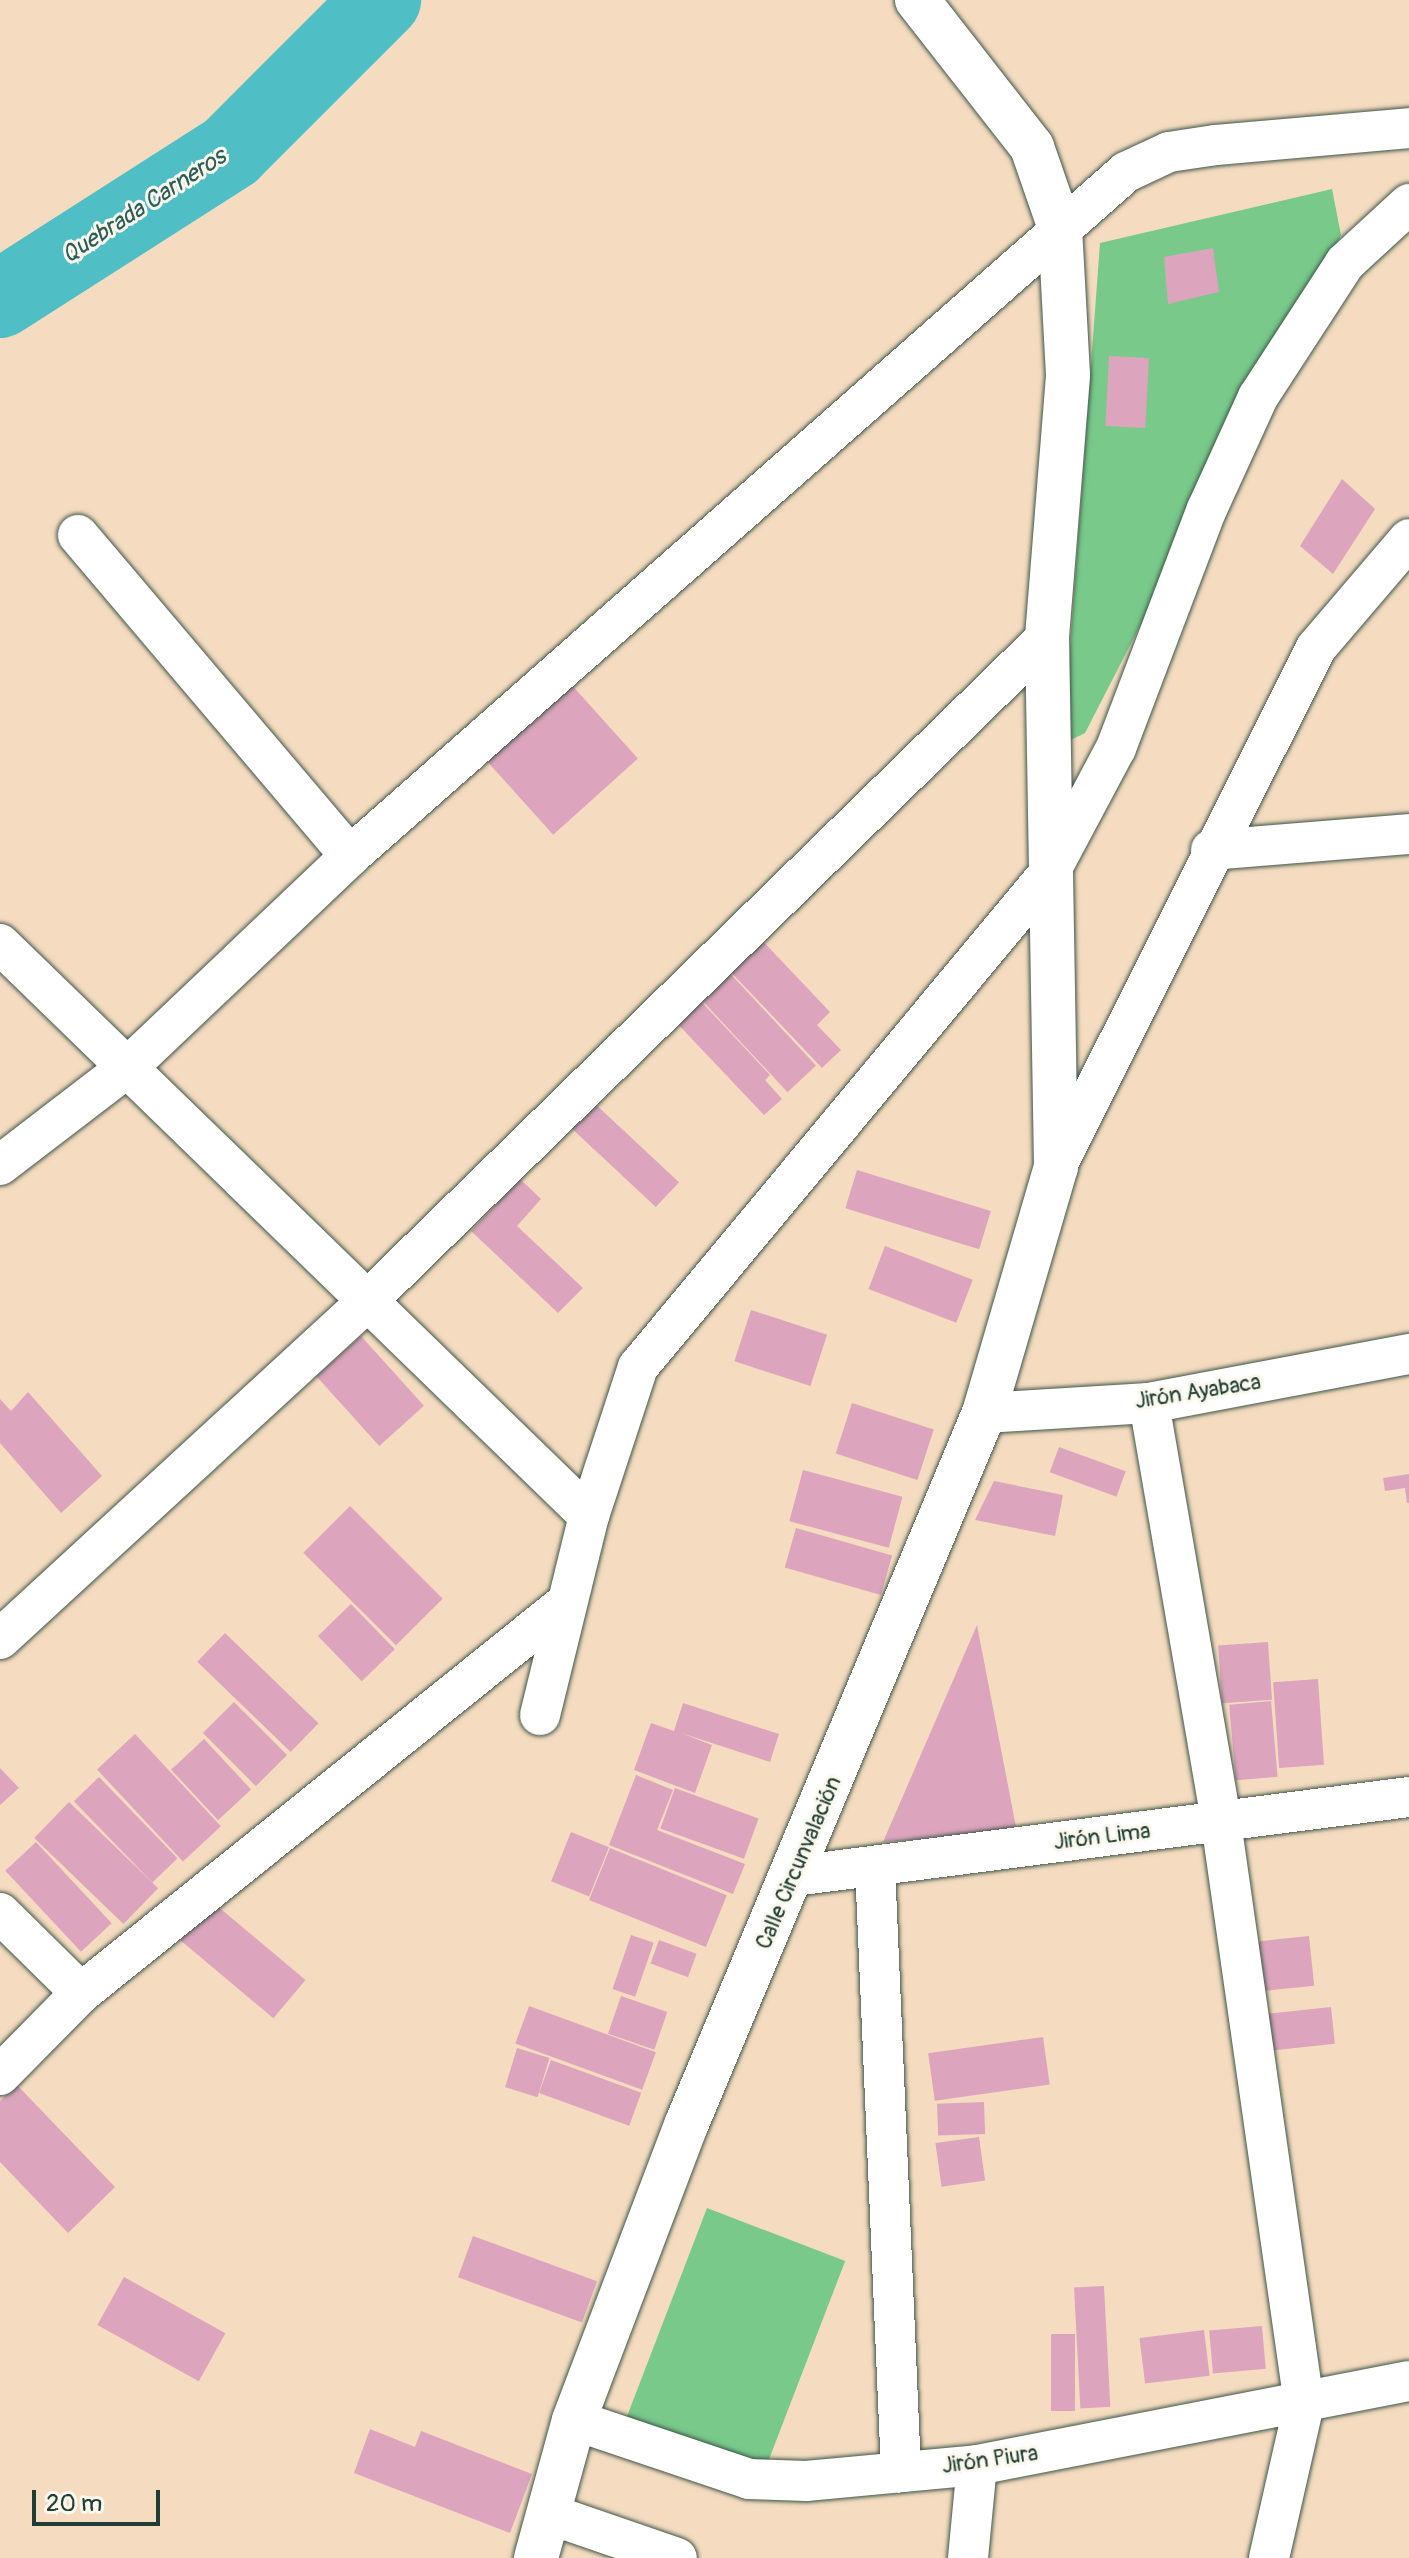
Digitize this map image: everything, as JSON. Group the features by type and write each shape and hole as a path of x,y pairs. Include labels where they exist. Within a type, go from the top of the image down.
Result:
{"main road":[{"name":"Calle Circunvalación","path":"536,2558 552,2515 574,2420 687,2123 794,1876 984,1413 1056,1167 1047,637 1068,375 1060,228 1032,147 917,0"}],"street":[{"path":"0,1165 129,1066 350,856 1126,172 1169,152 1409,128"},
{"path":"540,1715 589,1516 638,1367 1051,885 1116,748 1207,509 1265,385 1345,263 1409,204"},
{"path":"78,535 350,856"},
{"path":"1056,1167 1211,850 1316,648 1409,539"},
{"path":"0,1639 364,1304 1047,637"},
{"path":"1211,850 1409,834"},
{"path":"0,944 129,1066 364,1304 589,1516"},
{"name":"Jirón Ayabaca","path":"984,1413 1149,1403 1409,1354"},
{"path":"1149,1403 1221,1822 1304,2404 1269,2558"},
{"path":"0,2075 81,1993 565,1604"},
{"name":"Jirón Lima","path":"794,1876 1409,1797"},
{"path":"875,1866 901,2472"},
{"path":"0,1913 81,1993"},
{"name":"Jirón Piura","path":"574,2420 749,2479 901,2472 977,2465 1304,2404 1409,2381"},
{"path":"968,2558 977,2465"},
{"path":"552,2515 677,2558"}],"green space":[{"path":"1332,189 1341,235 1085,733 1063,744 1100,243"},
{"path":"707,2208 845,2261 765,2471 626,2418"}],"building":[{"path":"1213,248 1219,292 1168,304 1164,257"},
{"path":"1109,356 1149,358 1145,428 1105,426"},
{"path":"1342,479 1375,509 1333,574 1300,546"},
{"path":"569,682 638,759 553,835 484,758"},
{"path":"759,937 830,1012 817,1025 841,1050 822,1068 727,968"},
{"path":"726,969 816,1066 788,1092 697,996"},
{"path":"697,997 770,1075 765,1080 782,1099 764,1115 673,1019"},
{"path":"592,1101 679,1182 656,1207 569,1126"},
{"path":"857,1170 991,1211 979,1249 845,1208"},
{"path":"520,1179 541,1199 517,1226 583,1288 558,1313 471,1231"},
{"path":"885,1246 973,1280 956,1323 869,1289"},
{"path":"751,1310 827,1335 810,1386 734,1361"},
{"path":"361,1336 424,1406 379,1446 316,1376"},
{"path":"28,1392 102,1476 61,1513 0,1443 0,1399 11,1411"},
{"path":"852,1403 934,1430 917,1480 836,1453"},
{"path":"1059,1447 1126,1471 1116,1497 1050,1472"},
{"path":"803,1470 902,1497 889,1548 789,1521"},
{"path":"1409,1474 1409,1503 1405,1488 1385,1491 1383,1478"},
{"path":"994,1481 1063,1495 1055,1536 975,1520"},
{"path":"350,1506 443,1599 396,1645 303,1553"},
{"path":"796,1528 892,1556 881,1595 785,1567"},
{"path":"351,1604 395,1649 362,1681 318,1636"},
{"path":"977,1625 1017,1832 883,1842"},
{"path":"225,1633 319,1723 291,1752 197,1662"},
{"path":"1268,1642 1272,1700 1222,1703 1218,1645"},
{"path":"1318,1679 1324,1765 1279,1768 1273,1682"},
{"path":"1271,1701 1278,1777 1236,1780 1229,1705"},
{"path":"234,1702 287,1755 256,1786 203,1733"},
{"path":"683,1703 779,1734 770,1762 681,1733 712,1745 695,1793 634,1770 651,1723 674,1731"},
{"path":"135,1734 221,1826 183,1862 97,1769"},
{"path":"204,1739 251,1789 218,1820 171,1770"},
{"path":"0,1768 19,1788 0,1805"},
{"path":"636,1775 673,1790 657,1830 745,1864 733,1894 609,1845"},
{"path":"99,1777 177,1858 152,1883 74,1801"},
{"path":"675,1788 759,1818 744,1859 660,1828"},
{"path":"69,1802 158,1888 123,1924 34,1838"},
{"path":"571,1832 609,1847 589,1896 551,1881"},
{"path":"36,1842 112,1923 81,1952 5,1871"},
{"path":"610,1848 727,1895 706,1947 589,1900"},
{"path":"209,1899 306,1980 273,2018 177,1937"},
{"path":"631,1935 654,1943 635,1997 612,1989"},
{"path":"1309,1936 1314,1986 1260,1991 1254,1942"},
{"path":"659,1940 697,1954 688,1977 650,1963"},
{"path":"621,1996 667,2012 654,2050 608,2034"},
{"path":"529,2006 656,2052 642,2090 515,2044"},
{"path":"1331,2007 1335,2044 1272,2050 1268,2014"},
{"path":"1043,2037 1050,2085 935,2101 928,2053"},
{"path":"517,2048 550,2058 538,2097 505,2087"},
{"path":"551,2060 641,2093 629,2126 539,2093"},
{"path":"17,2085 115,2187 68,2233 0,2162 0,2101"},
{"path":"984,2102 985,2134 938,2136 937,2104"},
{"path":"979,2137 985,2181 942,2187 935,2143"},
{"path":"473,2236 597,2281 582,2322 458,2277"},
{"path":"124,2277 225,2333 199,2381 97,2325"},
{"path":"1104,2286 1110,2407 1080,2408 1074,2288"},
{"path":"1262,2326 1266,2369 1213,2373 1209,2331"},
{"path":"1204,2330 1210,2376 1145,2384 1139,2338"},
{"path":"1051,2334 1075,2334 1075,2411 1051,2411"},
{"path":"370,2429 415,2447 421,2431 532,2474 510,2533 354,2473"}],"waterway":[{"name":"Quebrada Carneros","path":"0,299 231,151 382,0"}]}
